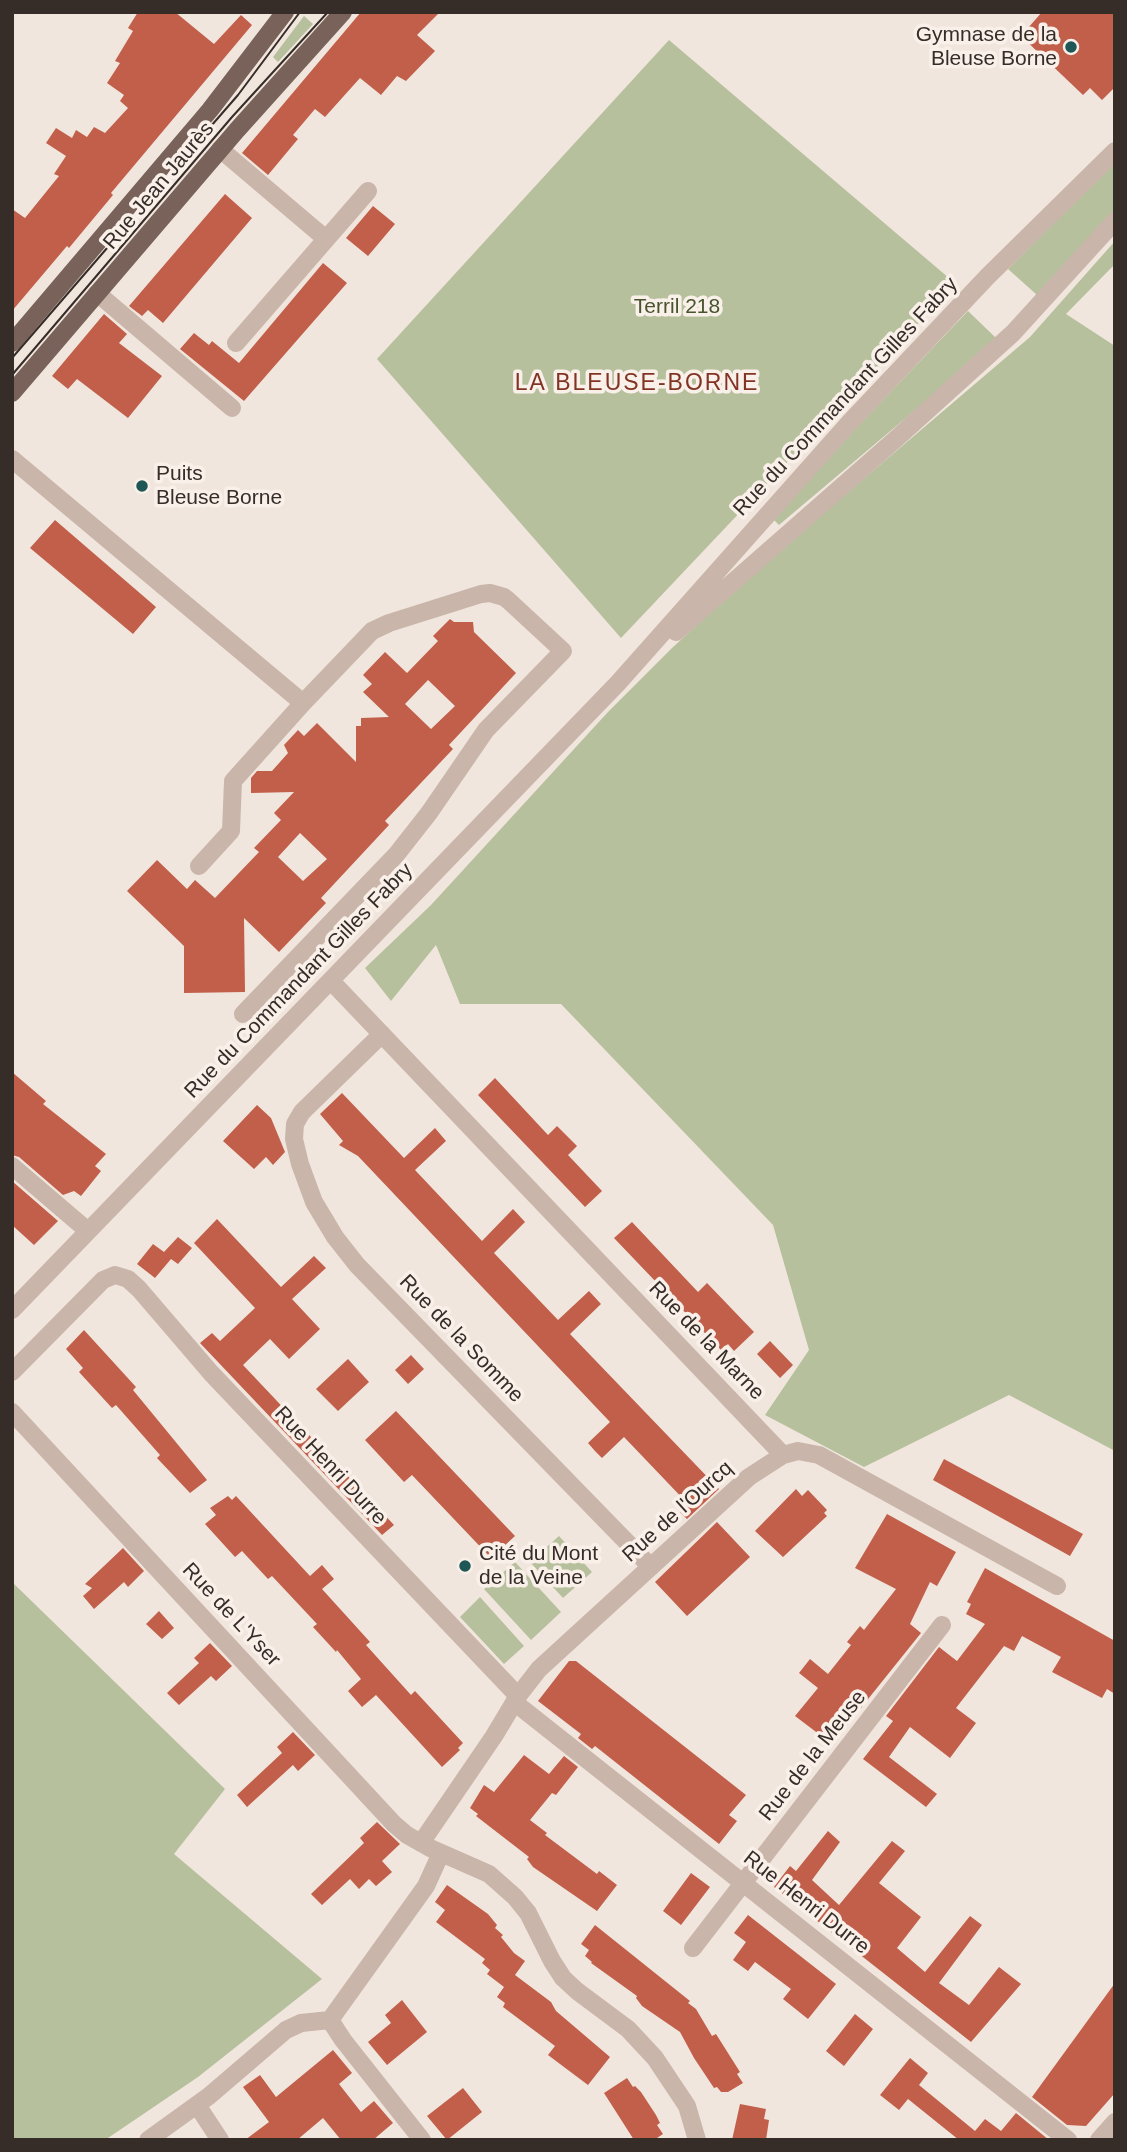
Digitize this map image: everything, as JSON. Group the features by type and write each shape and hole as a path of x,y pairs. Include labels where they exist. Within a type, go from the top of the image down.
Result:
{"main road":[{"name":"Rue Jean Jaurès","path":"12,343 210,110 285,12"},
{"name":"Rue Jean Jaurès","path":"12,393 220,149 344,12"}],"street":[{"path":"220,149 326,239"},
{"name":"Rue du Commandant Gilles Fabry","path":"12,1310 618,683 849,423 988,276 1115,151"},
{"path":"236,343 368,191"},
{"name":"Rue du Commandant Gilles Fabry","path":"618,683 1013,333 1115,221"},
{"path":"97,293 232,408"},
{"path":"12,459 303,703"},
{"path":"199,866 232,831 233,781 372,632 389,623 481,594 504,597 563,651 486,730 429,813 396,855 243,1014"},
{"name":"Rue de la Marne","path":"331,981 783,1455"},
{"name":"Rue de la Somme","path":"382,1034 302,1112 294,1132 303,1175 320,1214 342,1248 651,1567"},
{"path":"12,1166 89,1231"},
{"name":"Rue Henri Durre","path":"12,1372 108,1277 121,1276 139,1289 220,1383 516,1699 1068,2140"},
{"name":"Rue de L'Yser","path":"12,1412 394,1824 421,1843 478,1868 498,1880 515,1897 533,1922 563,1978 628,2029 655,2057 687,2106 697,2140"},
{"path":"783,1455 798,1451 819,1455 1057,1586"},
{"name":"Rue de l'Ourcq","path":"421,1843 487,1747 516,1699 546,1661 749,1477 783,1455"},
{"name":"Rue de la Meuse","path":"693,1948 942,1625"},
{"path":"148,2140 197,2105 286,2030 300,2023 330,2020 426,1886 441,1853"},
{"path":"330,2020 422,2140"},
{"path":"197,2105 220,2140"},
{"path":"1099,2140 1115,2122"}],"green space":[{"path":"304,16 313,24 278,62 273,57"},
{"name":"Terril 218","path":"669,40 956,284 621,638 377,359"},
{"path":"1115,162 1115,210 1037,295 1008,269"},
{"path":"1115,241 1115,264 1066,314 1115,346 1115,1451 1009,1395 864,1467 765,1415 809,1350 773,1225 561,1004 460,1004 436,945 391,1001 365,968 431,905 608,712 672,648 759,568 1030,337"},
{"path":"968,311 996,338 779,525 771,517"},
{"path":"559,1536 592,1572 563,1598 530,1562"},
{"path":"515,1562 561,1612 531,1640 484,1589"},
{"path":"12,1582 225,1789 174,1854 322,1979 198,2077 105,2140 12,2140"},
{"path":"480,1597 524,1646 504,1664 460,1617"}],"building":[{"path":"138,12 175,12 214,44 241,15 252,25 111,193 113,195 69,248 67,246 12,311 12,209 25,218 59,176 54,174 66,156 46,143 56,128 72,138 76,130 87,137 94,127 105,133 128,108 120,101 124,95 107,83 120,63 115,61 133,31 128,28"},
{"path":"361,12 440,12 417,35 435,51 406,81 397,76 381,95 360,78 325,117 315,109 293,135 298,139 268,175 242,153"},
{"name":"Gymnase de la Bleuse Borne","path":"1042,12 1115,12 1115,87 1102,100 1090,88 1083,95 1021,36"},
{"path":"225,194 252,218 163,323 148,310 142,316 129,306"},
{"path":"373,206 395,224 368,256 346,238"},
{"path":"323,263 347,283 244,401 180,349 194,333 209,345 212,341 239,363"},
{"path":"104,314 127,334 119,343 162,376 128,418 77,379 68,389 52,376"},
{"path":"55,520 156,607 133,634 30,548"},
{"path":"450,619 454,622 473,622 474,632 516,673 449,745 453,749 385,821 389,825 321,898 326,903 279,952 244,918 245,992 184,993 184,946 127,891 157,860 187,889 195,880 215,898 259,852 254,848 281,820 274,813 294,792 251,793 251,778 257,771 272,771 288,753 284,745 298,730 304,736 317,723 356,762 356,726 361,726 361,718 389,717 363,692 372,684 363,675 385,652 407,673 438,641 433,636","holes":["428,680 455,706 431,729 405,704","300,833 327,859 303,881 278,857"]},
{"path":"12,1072 46,1101 43,1104 106,1154 95,1166 101,1171 81,1196 74,1191 63,1195 19,1157 12,1155"},
{"path":"495,1078 548,1135 557,1126 577,1146 568,1155 602,1191 585,1207 478,1095"},
{"path":"342,1093 404,1158 435,1128 446,1141 415,1170 482,1241 513,1209 525,1222 494,1253 558,1320 589,1291 601,1304 570,1334 719,1489 687,1519 680,1512 688,1504 624,1437 602,1458 595,1451 588,1443 610,1422 358,1156 339,1145 343,1141 320,1114"},
{"path":"257,1105 271,1118 285,1152 273,1165 266,1157 254,1169 223,1141"},
{"path":"12,1181 58,1221 34,1245 12,1225"},
{"path":"217,1219 281,1287 314,1256 326,1268 292,1299 320,1329 289,1359 270,1339 243,1365 394,1525 382,1535 200,1343 212,1333 220,1341 255,1308 194,1243"},
{"path":"632,1222 698,1292 707,1283 754,1332 734,1351 728,1344 721,1350 614,1238"},
{"path":"178,1237 192,1248 178,1264 171,1259 155,1278 137,1264 153,1244 164,1252"},
{"path":"84,1330 136,1387 133,1390 207,1480 190,1493 157,1458 160,1455 116,1405 112,1408 79,1372 83,1368 66,1349"},
{"path":"770,1341 793,1365 780,1378 757,1354"},
{"path":"411,1355 424,1369 408,1384 395,1370"},
{"path":"348,1359 369,1382 338,1411 316,1389"},
{"path":"396,1411 515,1536 491,1558 412,1475 404,1482 365,1440"},
{"path":"944,1459 1083,1534 1070,1556 933,1480"},
{"path":"796,1489 802,1496 808,1490 827,1510 824,1513 827,1516 783,1557 755,1531"},
{"path":"228,1496 232,1500 236,1496 310,1576 322,1565 334,1579 322,1589 370,1642 366,1645 411,1695 415,1691 463,1743 458,1748 460,1750 442,1767 376,1695 362,1707 348,1691 361,1679 313,1627 317,1624 272,1576 268,1579 242,1551 235,1557 205,1524 216,1515 210,1508"},
{"path":"887,1514 956,1552 937,1586 930,1582 910,1624 921,1633 832,1744 795,1716 818,1688 799,1673 810,1659 828,1674 851,1645 847,1642 860,1626 864,1630 896,1589 855,1568"},
{"path":"717,1522 750,1557 687,1616 655,1582"},
{"path":"123,1548 144,1571 128,1587 124,1582 94,1609 83,1596 92,1588 85,1584"},
{"path":"985,1568 1115,1641 1115,1694 1107,1689 1102,1698 1052,1672 1061,1657 1022,1636 1014,1651 1004,1646 956,1708 976,1723 950,1758 910,1727 889,1757 937,1794 926,1807 863,1759 893,1721 886,1716 939,1647 957,1661 985,1624 966,1614 971,1604 967,1602"},
{"path":"159,1611 174,1628 162,1639 146,1624"},
{"path":"210,1643 232,1666 216,1681 211,1676 179,1705 167,1693 199,1663 194,1658"},
{"path":"569,1661 576,1661 746,1795 729,1815 737,1821 719,1844 595,1746 592,1749 578,1738 581,1734 538,1701"},
{"path":"293,1732 315,1755 298,1771 293,1765 247,1807 237,1795 282,1753 277,1747"},
{"path":"524,1755 549,1774 564,1756 578,1767 556,1795 552,1793 530,1820 547,1833 545,1835 597,1874 599,1871 617,1885 597,1911 533,1867 527,1859 529,1857 476,1816 478,1814 470,1808 484,1785 494,1792"},
{"path":"377,1822 400,1844 382,1861 392,1872 376,1886 369,1879 359,1889 350,1879 322,1905 311,1894 364,1843 360,1838"},
{"path":"828,1831 840,1842 812,1880 839,1905 892,1841 905,1851 879,1883 921,1917 897,1948 925,1972 970,1916 982,1925 939,1983 969,2005 999,1967 1021,1984 971,2042 774,1887 790,1866 796,1871"},
{"path":"691,1873 710,1887 681,1925 663,1911"},
{"path":"447,1885 488,1914 497,1925 495,1928 503,1935 501,1937 514,1953 525,1961 515,1975 551,2002 556,2011 610,2057 588,2085 548,2055 555,2046 503,2007 505,2003 497,1997 504,1987 487,1974 490,1970 482,1963 485,1959 436,1922 445,1910 435,1902"},
{"path":"748,1915 836,1984 808,2019 783,1999 791,1989 755,1962 748,1971 733,1960 746,1942 734,1933"},
{"path":"595,1925 690,2001 688,2003 696,2009 712,2036 716,2034 740,2072 737,2074 743,2083 728,2092 714,2088 680,2032 642,2006 637,1996 591,1963 585,1956 589,1950 581,1944"},
{"path":"1115,1983 1115,2093 1086,2126 1067,2125 1032,2097"},
{"path":"402,2000 427,2032 387,2065 368,2042 391,2023 385,2015"},
{"path":"855,2014 873,2029 844,2066 826,2051"},
{"path":"333,2050 352,2073 339,2084 361,2112 374,2101 393,2123 373,2140 341,2140 323,2118 297,2140 245,2140 269,2122 243,2087 260,2075 276,2097"},
{"path":"910,2058 928,2073 919,2085 975,2131 985,2119 1001,2131 1016,2113 1049,2140 959,2140 908,2099 899,2110 880,2095"},
{"path":"627,2078 633,2087 641,2092 660,2123 657,2125 663,2134 654,2140 634,2140 604,2093"},
{"path":"463,2088 482,2112 447,2140 427,2116"},
{"path":"740,2104 766,2109 764,2119 769,2120 766,2140 732,2140"}],"tram line":[{"path":"198,141 238,95 300,12"},
{"path":"12,375 232,117 328,12"},
{"path":"12,358 114,240"}],"place":[{"name":"Gymnase de la Bleuse Borne","path":"1071,47"},
{"name":"Puits Bleuse Borne","path":"142,486"},
{"name":"Cité du Mont de la Veine","path":"465,1566"}],"district":[{"name":"LA BLEUSE-BORNE","path":"637,384"}]}
